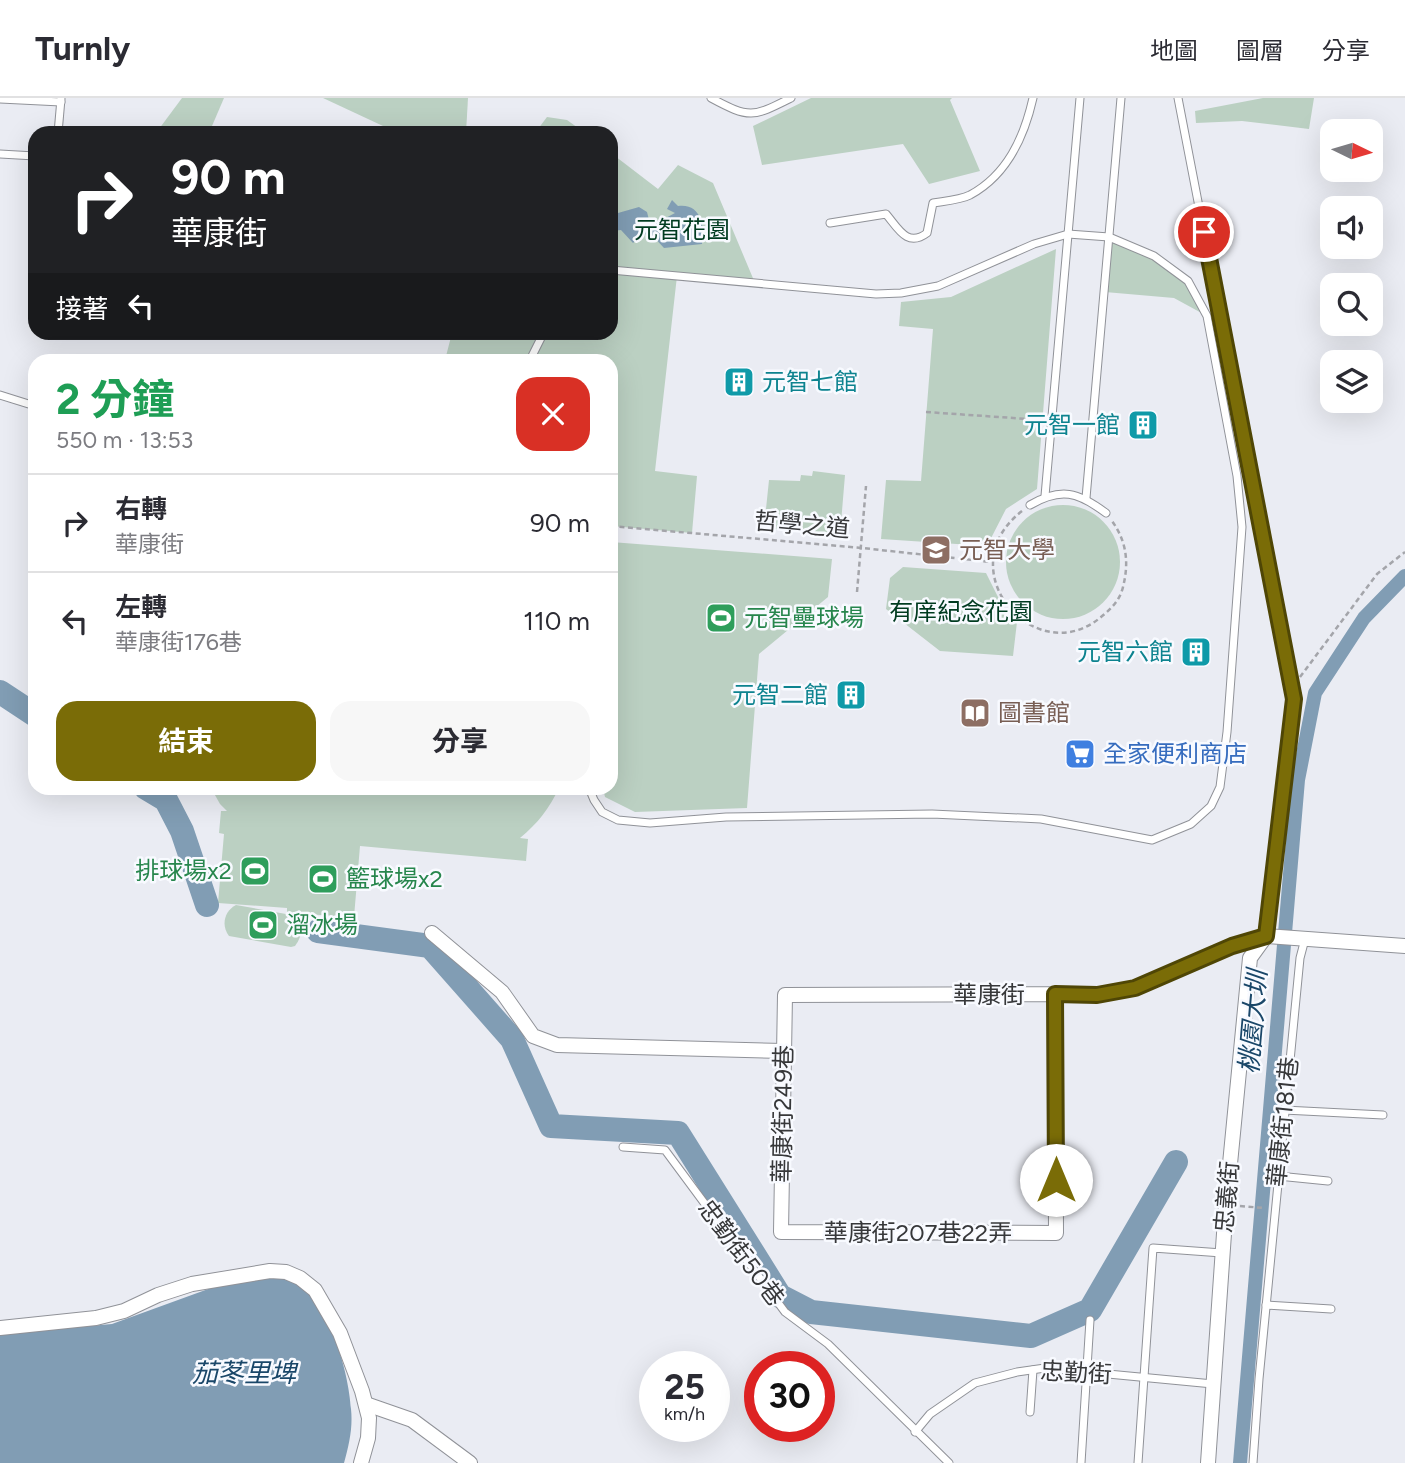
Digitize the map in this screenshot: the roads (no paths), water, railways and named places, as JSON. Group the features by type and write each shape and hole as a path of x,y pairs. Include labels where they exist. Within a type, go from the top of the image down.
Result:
{"street":[{"path":"432,933 502,992 533,1036 556,1045 783,1051"},
{"path":"1266,936 1405,946"},
{"name":"華康街","path":"785,995 1097,995 1135,988 1232,946 1266,936"},
{"name":"忠義街","path":"1208,1463 1223,1254 1250,958 1266,936"},
{"name":"華康街207巷22弄","path":"781,1232 1056,1233 1055,994"},
{"name":"華康街249巷","path":"781,1232 785,995"},
{"path":"0,1328 96,1318 124,1311 158,1295 192,1284 270,1271 286,1272 300,1278 315,1290 329,1310 340,1334 369,1418 368,1438 361,1463"},
{"path":"366,1404 412,1420 470,1463"}],"lane":[{"path":"711,98 733,110 754,114 792,98"},
{"path":"830,223 886,214 898,232 908,238 920,239 927,233 933,203 969,196 1001,172 1021,139 1032,98"},
{"path":"1045,496 1080,98"},
{"path":"1086,498 1121,98"},
{"path":"1178,98 1294,699 1266,936"},
{"path":"0,99 61,100 59,126"},
{"path":"0,154 28,156"},
{"path":"591,795 602,812 618,820 650,823 726,817 932,814 1041,819 1152,840 1191,824 1211,806 1220,787 1227,732 1241,541 1235,463 1207,316 1188,281 1154,256 1110,237 1068,234 1034,244 938,286 901,293 876,294 618,271"},
{"path":"0,395 28,404"},
{"path":"1030,505 1045,496 1065,493 1086,498 1106,513"},
{"name":"華康街181巷","path":"1253,1463 1284,1110 1300,958 1305,939"},
{"path":"1284,1110 1383,1115"},
{"name":"忠勤街50巷","path":"623,1147 665,1150 785,1312 828,1344 949,1463"},
{"path":"1278,1176 1328,1181"},
{"path":"1138,1463 1153,1248 1223,1254"},
{"path":"1266,1305 1331,1309"},
{"path":"1081,1463 1090,1320"},
{"name":"忠勤街","path":"915,1432 930,1414 975,1383 1017,1372 1045,1368 1214,1384"},
{"path":"1030,1412 1033,1370"}],"water":[{"path":"672,200 678,206 692,208 696,212 702,223 702,244 664,248 650,233 640,236 633,243 621,230 618,230 618,213 639,207 647,212 649,220 660,221 675,213 667,209"},
{"name":"茄苳里埤","path":"264,1277 288,1279 304,1288 316,1301 334,1336 346,1375 351,1409 350,1436 344,1463 0,1463 0,1334 112,1324 211,1288"}],"waterway":[{"name":"桃園大圳","path":"1240,1463 1298,780 1315,693 1364,618 1405,576"},
{"path":"0,692 28,710"},
{"path":"158,795 166,800 182,831 207,905"},
{"path":"318,931 430,946 512,1039 551,1126 678,1133 780,1296 811,1312 1031,1336 1090,1310 1176,1162"}],"place":[{"name":"元智七館","path":"739,382"},
{"name":"元智一館","path":"1143,425"},
{"name":"元智大學","path":"936,550"},
{"name":"元智壘球場","path":"721,618"},
{"name":"元智六館","path":"1196,652"},
{"name":"元智二館","path":"851,695"},
{"name":"圖書館","path":"975,713"},
{"name":"全家便利商店","path":"1080,754"},
{"name":"排球場x2","path":"255,871"},
{"name":"籃球場x2","path":"323,879"},
{"name":"溜冰場","path":"263,925"}],"park label":[{"name":"元智花園","path":"682,230"},
{"name":"有庠紀念花園","path":"961,612"}]}
